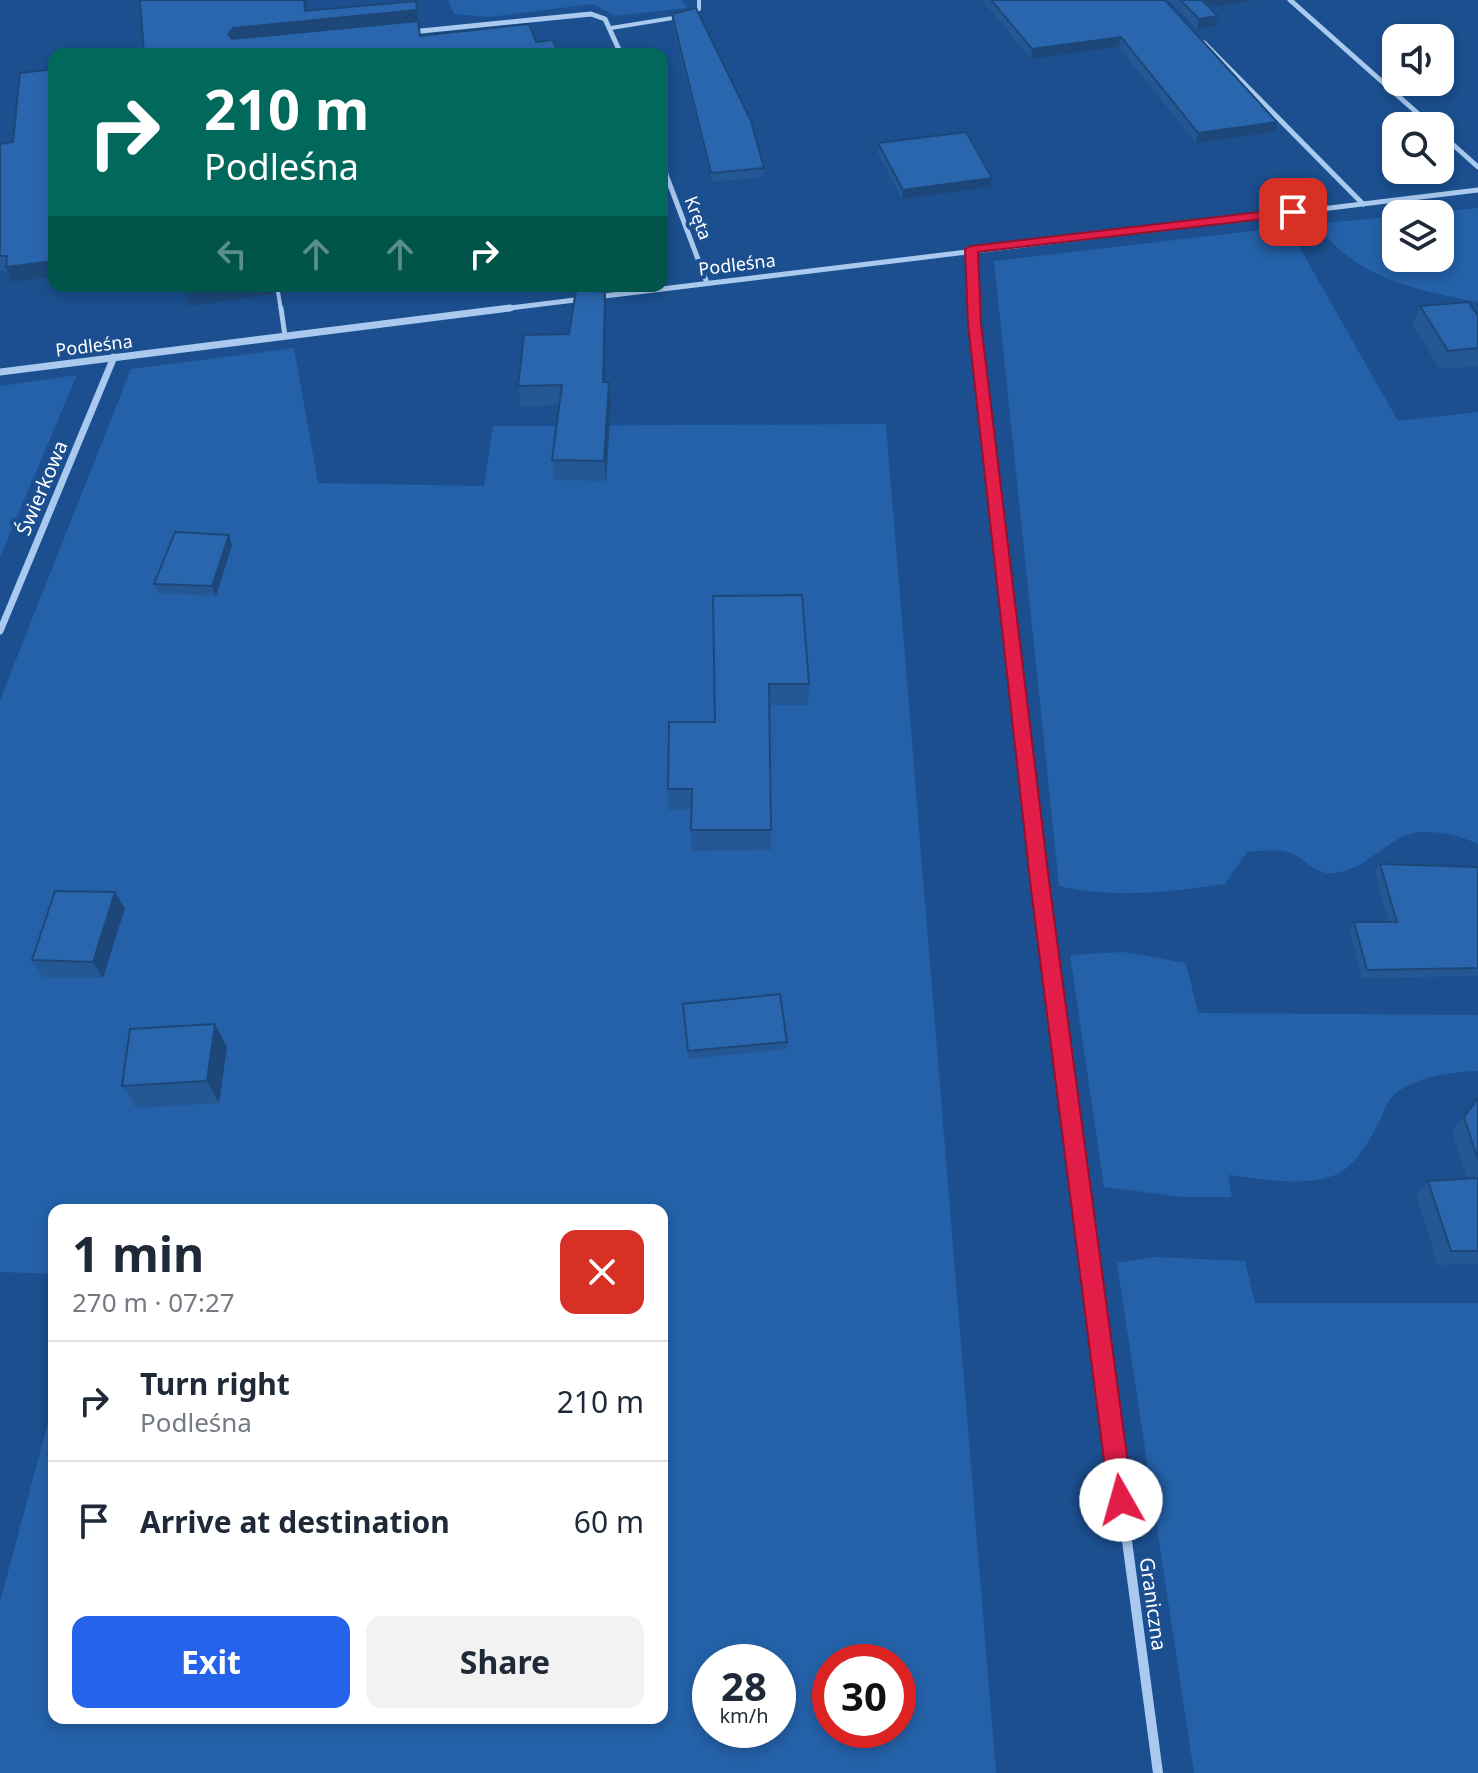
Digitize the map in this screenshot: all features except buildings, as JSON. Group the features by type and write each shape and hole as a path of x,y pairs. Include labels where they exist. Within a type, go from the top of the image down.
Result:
{"street":[{"path":"1290,0 1416,112"},
{"path":"405,33 583,13 605,19 619,48"},
{"path":"1195,34 1363,204"},
{"path":"1454,146 1478,167"},
{"name":"Kręta","path":"668,180 707,283"},
{"name":"Podleśna","path":"668,288 1478,190"},
{"name":"Graniczna","path":"971,249 975,324 1044,920 1158,1773"},
{"name":"Podleśna","path":"0,372 635,292"},
{"name":"Świerkowa","path":"0,631 114,357"}],"lane":[{"path":"611,28 691,15 699,9 699,0"},
{"path":"278,292 285,336"}],"shaded area":[{"path":"448,0 682,0 687,8 615,16 593,4 489,17 454,14"},
{"path":"1478,208 1478,302 1410,287 1369,270 1332,243 1317,224 1382,217 1382,272 1454,272 1454,210"},
{"path":"1288,227 1398,421 1478,412 1478,844 1460,837 1419,832 1400,838 1353,868 1335,873 1317,870 1291,853 1269,850 1247,852 1225,884 1163,892 1121,893 1059,886 994,261"},
{"path":"294,348 318,483 484,486 493,426 886,424 996,1773 0,1773 0,1602 48,1422 48,1724 668,1724 668,1204 48,1204 48,1274 0,1272 0,700 131,369"},
{"path":"77,375 0,557 0,386"},
{"path":"1123,952 1186,963 1198,1013 1478,1015 1478,1071 1420,1080 1399,1091 1391,1098 1361,1152 1348,1167 1333,1176 1294,1182 1228,1175 1232,1197 1182,1197 1104,1187 1070,955"},
{"path":"1155,1257 1245,1261 1255,1303 1478,1303 1478,1773 1194,1773 1117,1263"}],"route":[{"path":"1121,1500 1040,889 975,324 971,249 1293,212"}]}
